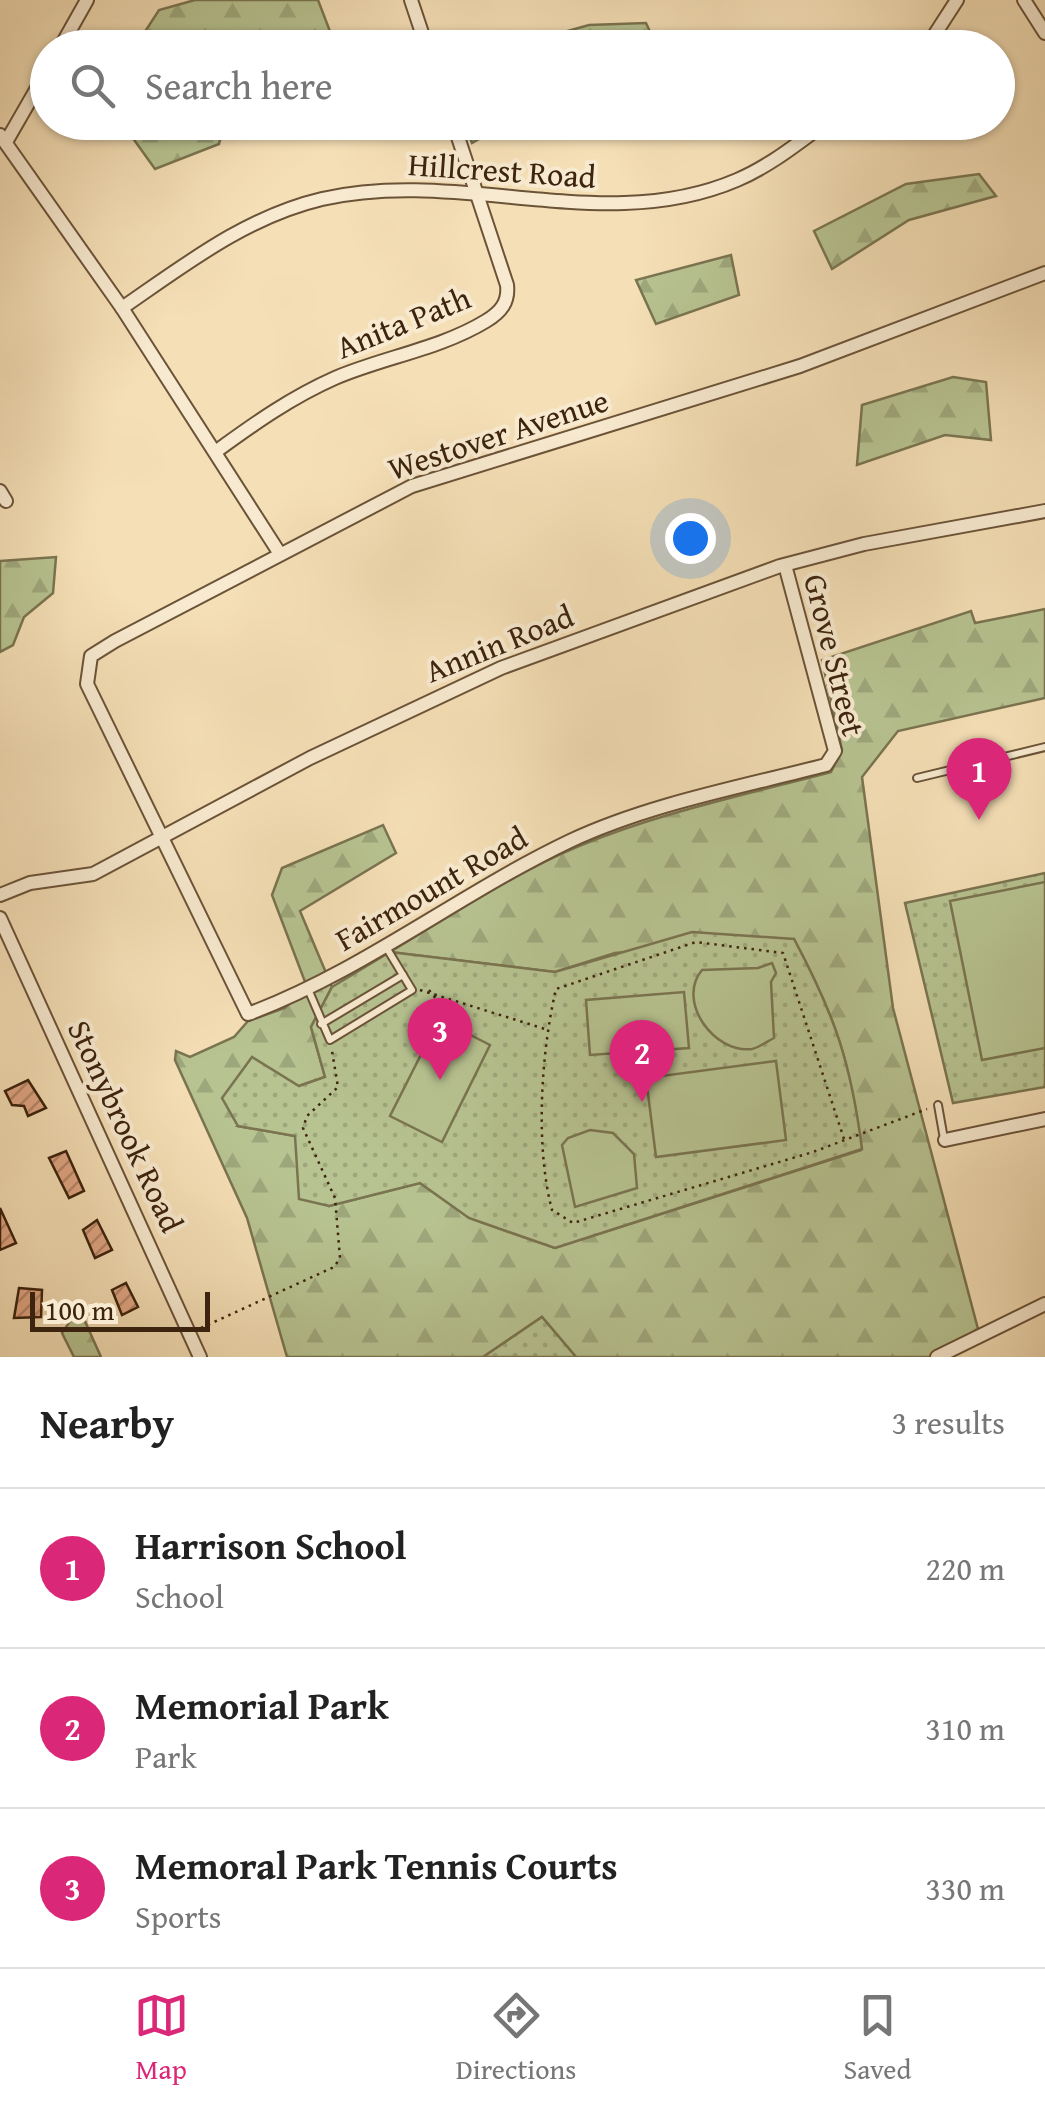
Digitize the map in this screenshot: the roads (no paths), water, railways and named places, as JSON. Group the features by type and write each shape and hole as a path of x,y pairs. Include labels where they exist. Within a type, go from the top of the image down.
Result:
{"street":[{"path":"70,30 87,0"},
{"path":"411,0 422,30"},
{"path":"937,30 956,0"},
{"path":"1024,0 1045,34"},
{"path":"30,97 3,139 218,450 280,554"},
{"name":"Anita Path","path":"218,450 272,410 336,378 443,340 496,314 508,297 508,285 459,140"},
{"name":"Hillcrest Road","path":"122,308 230,234 271,215 323,199 387,190 476,190 572,203 658,201 733,182 766,166 802,140"},
{"name":"Westover Avenue","path":"160,838 87,684 92,656 412,486 800,366 1045,273"},
{"name":"Annin Road","path":"0,895 30,883 92,874 310,758 501,668 785,565 864,544 1045,510"},
{"name":"Grove Street","path":"785,565 835,750 831,758"},
{"name":"Fairmount Road","path":"160,838 248,1014 386,948 485,886 575,838 678,804 826,765 831,758"},
{"name":"Stonybrook Road","path":"0,918 192,1332 200,1357"},
{"path":"944,1140 1045,1119"},
{"path":"937,1357 1045,1304"}],"lane":[{"path":"917,778 1045,747"},
{"path":"308,988 330,1040 412,990 386,948"},
{"path":"322,1024 404,975"},
{"path":"938,1105 944,1140"}],"place":[{"name":"Harrison School","path":"979,820"},
{"name":"Memoral Park Tennis Courts","path":"440,1080"},
{"name":"Memorial Park","path":"642,1102"}]}
